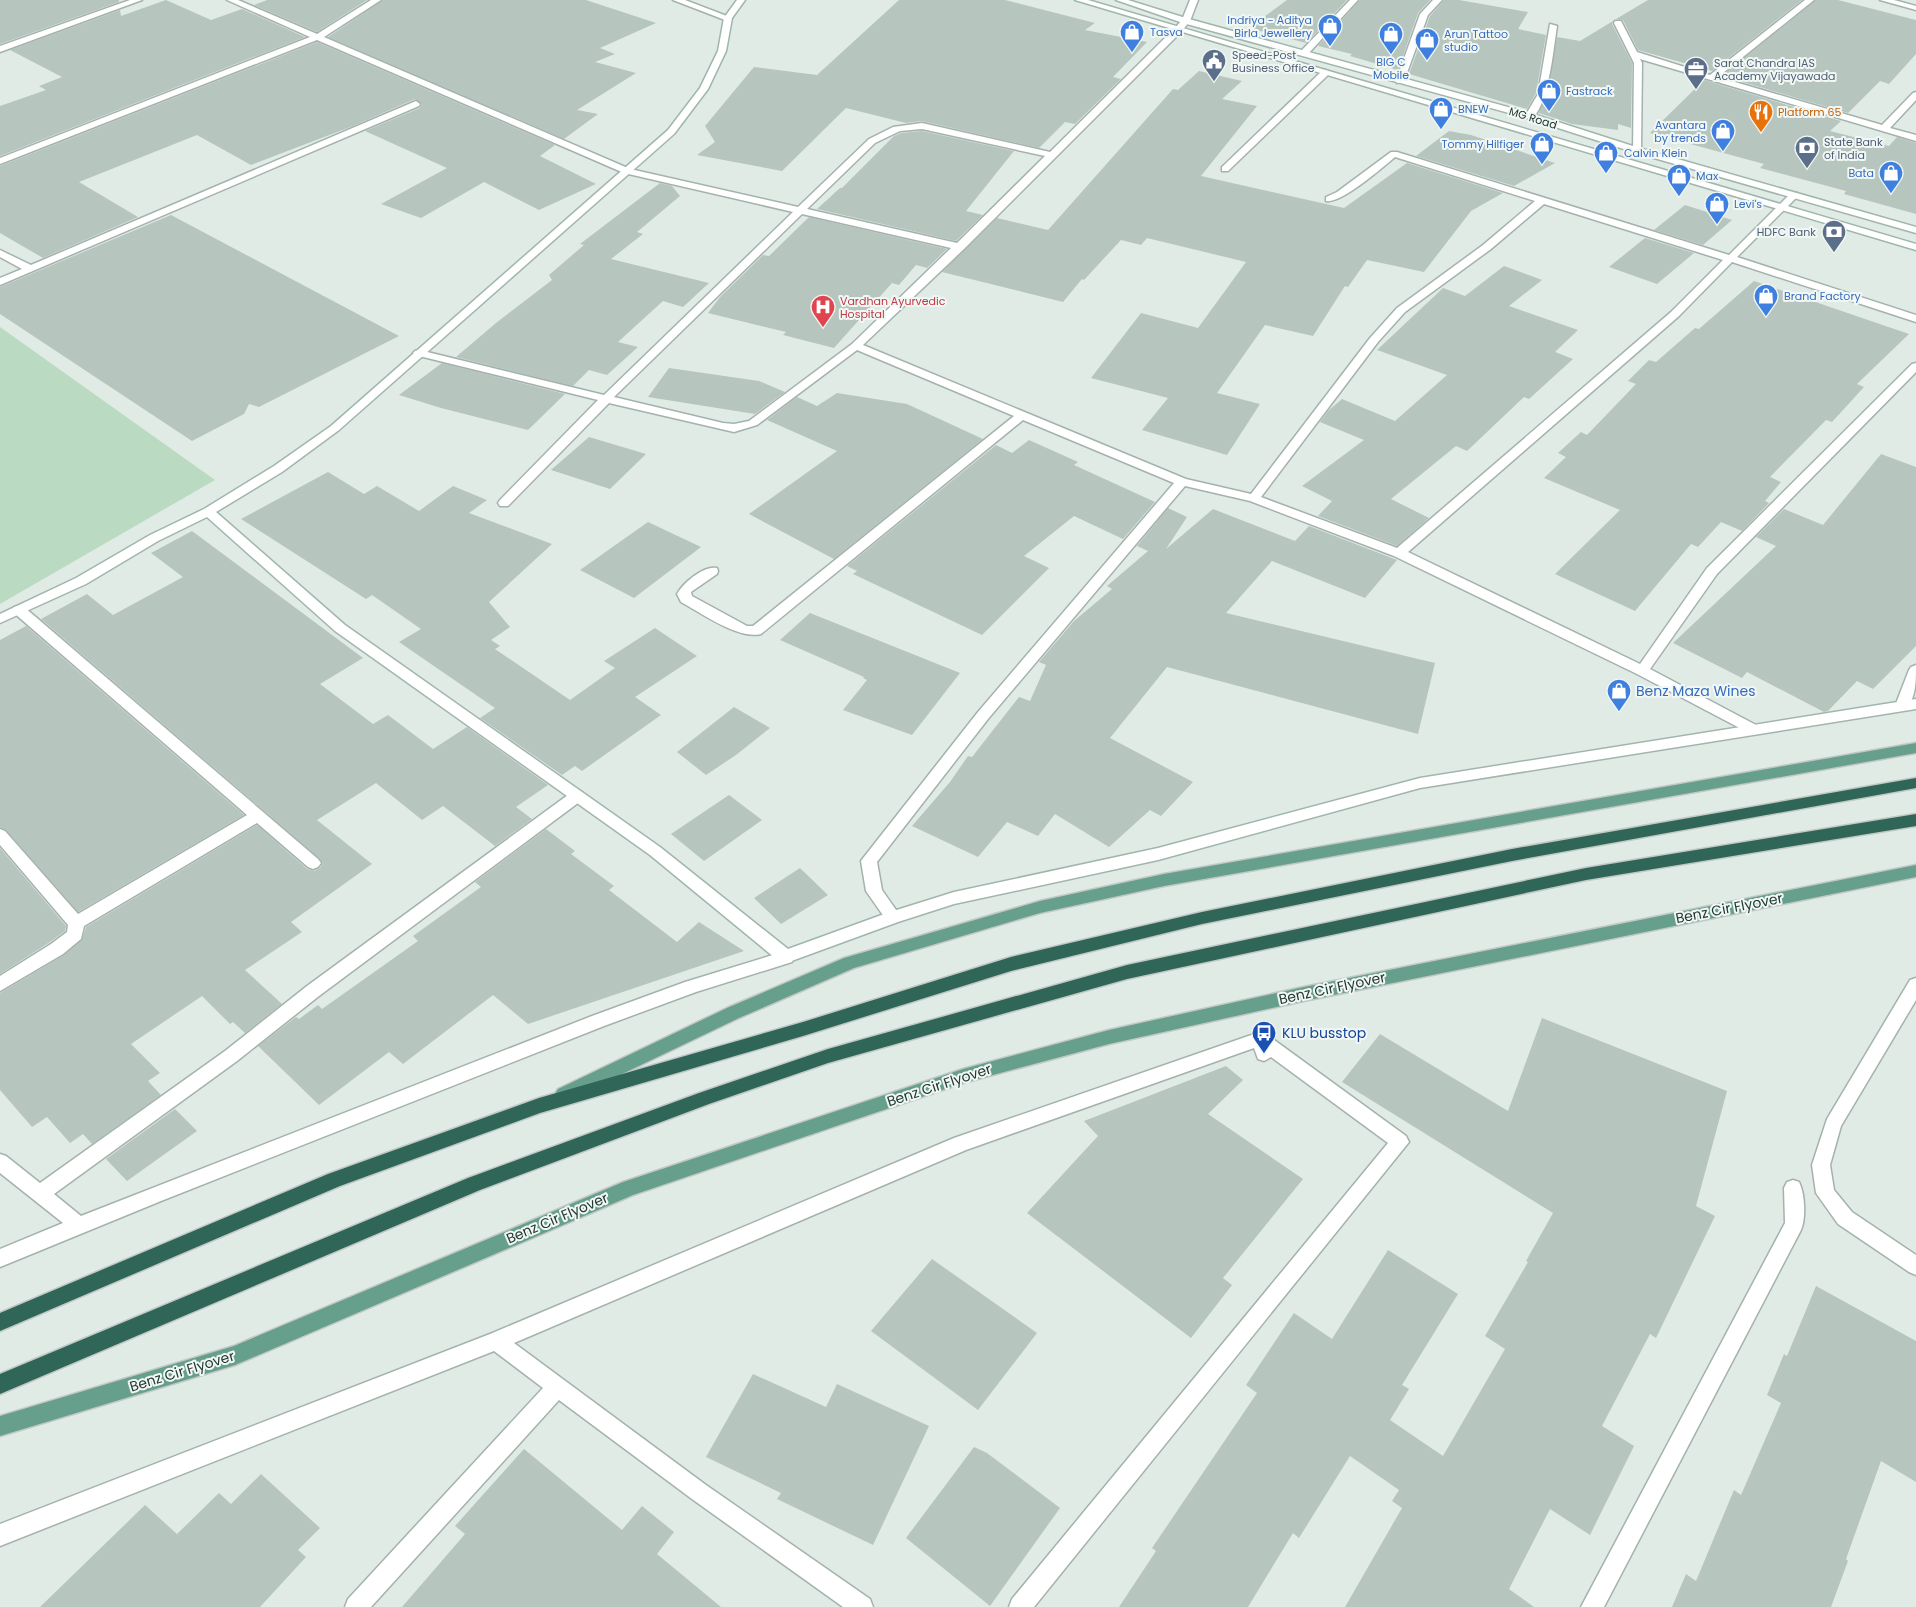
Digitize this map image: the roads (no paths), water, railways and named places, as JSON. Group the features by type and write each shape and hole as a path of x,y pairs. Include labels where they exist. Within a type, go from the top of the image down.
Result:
{"highway":[{"path":"0,1322 334,1180 539,1106 803,1029 1011,964 1202,918 1512,855 1916,784"},
{"path":"0,1384 474,1184 705,1098 837,1054 1031,998 1156,966 1586,874 1916,820"}],"main road":[{"path":"539,1106 733,1013 850,963 1040,907 1164,880 1788,769 1912,749"},
{"name":"Benz Cir Flyover","path":"0,1426 235,1355 629,1188 963,1076 1109,1037 1289,997 1912,872"}],"street":[{"path":"0,49 138,0"},
{"path":"232,0 627,171 960,247"},
{"path":"0,161 318,38 377,0"},
{"path":"677,0 728,18"},
{"path":"0,618 81,580 154,538 208,512 278,469 335,428 672,132 704,90 722,51 728,18 741,0"},
{"name":"MG Road","path":"1078,0 1916,247"},
{"name":"MG Road","path":"1120,0 1186,21 1530,116 1636,150 1916,230"},
{"path":"419,353 723,427 744,426 753,423 856,346 960,247 1178,30 1186,21 1194,0"},
{"path":"1304,53 1354,0"},
{"path":"1400,81 1424,14 1438,0"},
{"path":"1711,78 1810,0"},
{"path":"1884,0 1916,8"},
{"path":"1618,23 1638,63 1636,150"},
{"path":"1530,116 1542,94 1554,26"},
{"path":"1634,54 1916,138"},
{"path":"1225,169 1325,73"},
{"path":"1884,129 1916,95"},
{"path":"0,282 416,104"},
{"path":"504,503 606,399 802,211 872,140 886,132 905,126 922,126 1051,155"},
{"path":"1559,142 1572,130"},
{"path":"1329,199 1340,194 1394,154 1732,259 1916,319"},
{"path":"1399,553 1675,314 1794,195"},
{"path":"1254,498 1374,340 1402,310 1487,246 1542,200"},
{"path":"0,253 31,269"},
{"path":"856,346 1182,482 1254,498 1399,553 1642,671 1751,730"},
{"path":"1642,671 1712,571 1916,366"},
{"path":"712,571 686,590 684,594 686,599 744,630 756,631 1020,416"},
{"path":"893,917 874,891 869,861 922,789 1027,661 1182,482"},
{"path":"208,512 340,628 655,851 786,957"},
{"path":"19,610 313,863"},
{"path":"0,1258 79,1224 710,979 786,957 893,917 954,898 1158,854 1420,783 1909,705 1916,670"},
{"path":"40,1194 231,1056 313,991 577,796"},
{"path":"76,923 259,815"},
{"path":"0,835 76,923 75,935 57,949 0,984"},
{"path":"1916,985 1833,1124 1821,1165 1826,1193 1845,1218 1916,1266"},
{"path":"0,1535 70,1510 496,1341 960,1144 1262,1047 1400,1142 1020,1607"},
{"path":"0,1162 79,1224"},
{"path":"1592,1607 1794,1224 1793,1188"},
{"path":"496,1341 699,1492 862,1607"},
{"path":"356,1607 558,1387"}],"place":[{"name":"Indriya - Aditya Birla Jewellery","path":"1330,47"},
{"name":"Tasva","path":"1132,53"},
{"name":"BIG C Mobile","path":"1391,55"},
{"name":"Arun Tattoo studio","path":"1427,61"},
{"name":"Speed-Post Business Office","path":"1214,82"},
{"name":"Sarat Chandra IAS Academy Vijayawada","path":"1696,90"},
{"name":"Fastrack","path":"1549,112"},
{"name":"BNEW","path":"1441,130"},
{"name":"Platform 65","path":"1761,133"},
{"name":"Avantara by trends","path":"1723,152"},
{"name":"Tommy Hilfiger","path":"1542,165"},
{"name":"State Bank of India","path":"1807,169"},
{"name":"Calvin Klein","path":"1606,174"},
{"name":"Bata","path":"1891,194"},
{"name":"Max","path":"1679,197"},
{"name":"Levi's","path":"1717,225"},
{"name":"HDFC Bank","path":"1834,253"},
{"name":"Brand Factory","path":"1766,317"},
{"name":"Vardhan Ayurvedic Hospital","path":"823,328"},
{"name":"Benz Maza Wines","path":"1619,712"},
{"name":"KLU busstop","path":"1264,1054"}]}
